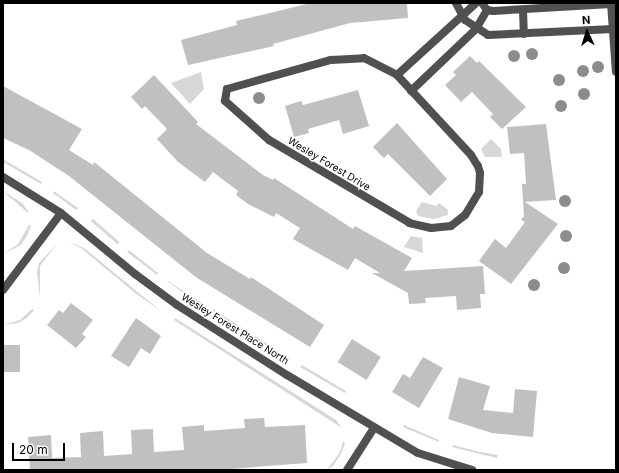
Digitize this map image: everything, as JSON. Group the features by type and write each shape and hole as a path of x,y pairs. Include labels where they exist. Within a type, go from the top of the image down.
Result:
{"street":[{"path":"456,3 460,15 476,29 488,35 613,29"},
{"path":"397,75 460,15 476,3"},
{"path":"412,91 476,29 485,6 523,10 611,3 616,72"},
{"path":"523,10 524,34"},
{"name":"Wesley Forest Drive","path":"364,58 397,75 472,155 480,173 479,192 476,199 465,215 451,226 436,229 414,225 352,190 269,140 229,105 224,96 227,89 331,60 364,58"},
{"name":"Wesley Forest Place North","path":"3,177 61,213 135,274 177,305 374,428 418,453 472,470"},
{"path":"3,290 61,213"},
{"path":"347,470 374,428"}],"shaded area":[{"path":"201,72 204,89 190,104 171,83"},
{"path":"491,139 501,149 502,157 485,157 481,149"},
{"path":"3,159 42,182 41,184 3,162"},
{"path":"3,191 22,203 29,212 27,212"},
{"path":"54,191 78,208 76,210 53,193"},
{"path":"422,202 436,206 439,203 448,210 448,215 434,219 418,216 416,211"},
{"path":"93,219 119,242 117,244 91,221"},
{"path":"29,225 31,225 28,234 21,245 3,254 18,244"},
{"path":"411,236 422,238 423,253 404,247"},
{"path":"68,241 84,248 162,312 135,293 81,248"},
{"path":"57,244 40,266 40,298 37,272 39,263"},
{"path":"129,250 158,273 157,275 127,252"},
{"path":"168,282 202,303 201,305"},
{"path":"32,309 34,310 27,318 18,323 3,325 20,320"},
{"path":"213,309 244,329 242,331 212,311"},
{"path":"175,318 336,420 342,428 174,320"},
{"path":"255,336 290,359 289,360 254,338"},
{"path":"302,365 346,391 345,393 300,367"},
{"path":"404,425 439,440 439,442 403,427"},
{"path":"343,441 345,444 341,454 333,466 327,470 340,452"},
{"path":"453,445 498,455 497,458 452,447"}],"building":[{"path":"311,3 407,3 408,18 350,23 273,44 274,46 188,65 181,40 237,25 236,21"},
{"path":"470,56 477,63 479,61 526,107 502,129 490,117 493,114 472,92 461,102 445,85 456,75 453,72"},
{"path":"154,75 198,122 196,124 263,175 273,180 274,178 353,229 355,226 412,258 404,271 483,266 485,294 480,294 481,308 457,310 456,296 425,298 426,303 409,304 408,293 372,273 380,273 355,258 348,270 293,239 300,228 276,213 274,217 248,204 236,195 238,191 213,172 205,182 178,162 157,139 167,129 145,106 142,109 131,97"},
{"path":"3,86 82,129 69,150 93,165 94,162 207,253 250,279 251,277 324,325 310,347 197,278 69,176 29,150 3,138"},
{"path":"358,90 369,126 343,134 339,120 308,129 309,133 294,137 285,106 301,101 303,105"},
{"path":"397,123 447,179 430,196 388,154 384,158 373,147"},
{"path":"546,124 556,200 525,202 558,224 511,284 479,261 495,239 506,248 525,222 521,220 524,216 522,184 526,184 524,153 510,154 507,127"},
{"path":"71,303 93,320 82,334 86,337 76,348 47,325 59,310 63,313"},
{"path":"136,318 161,336 150,354 141,348 129,367 111,356"},
{"path":"352,339 381,357 367,380 338,362"},
{"path":"3,345 20,345 20,372 3,372"},
{"path":"423,357 443,368 419,408 392,392 403,374 410,378"},
{"path":"459,377 490,386 483,410 513,413 515,389 537,391 533,437 492,433 448,419"},
{"path":"264,418 265,427 305,425 307,463 217,470 30,470 28,437 51,435 52,458 81,457 80,433 103,431 104,456 132,454 131,430 153,429 154,452 184,450 182,427 204,425 204,431 245,428 244,419"}]}
